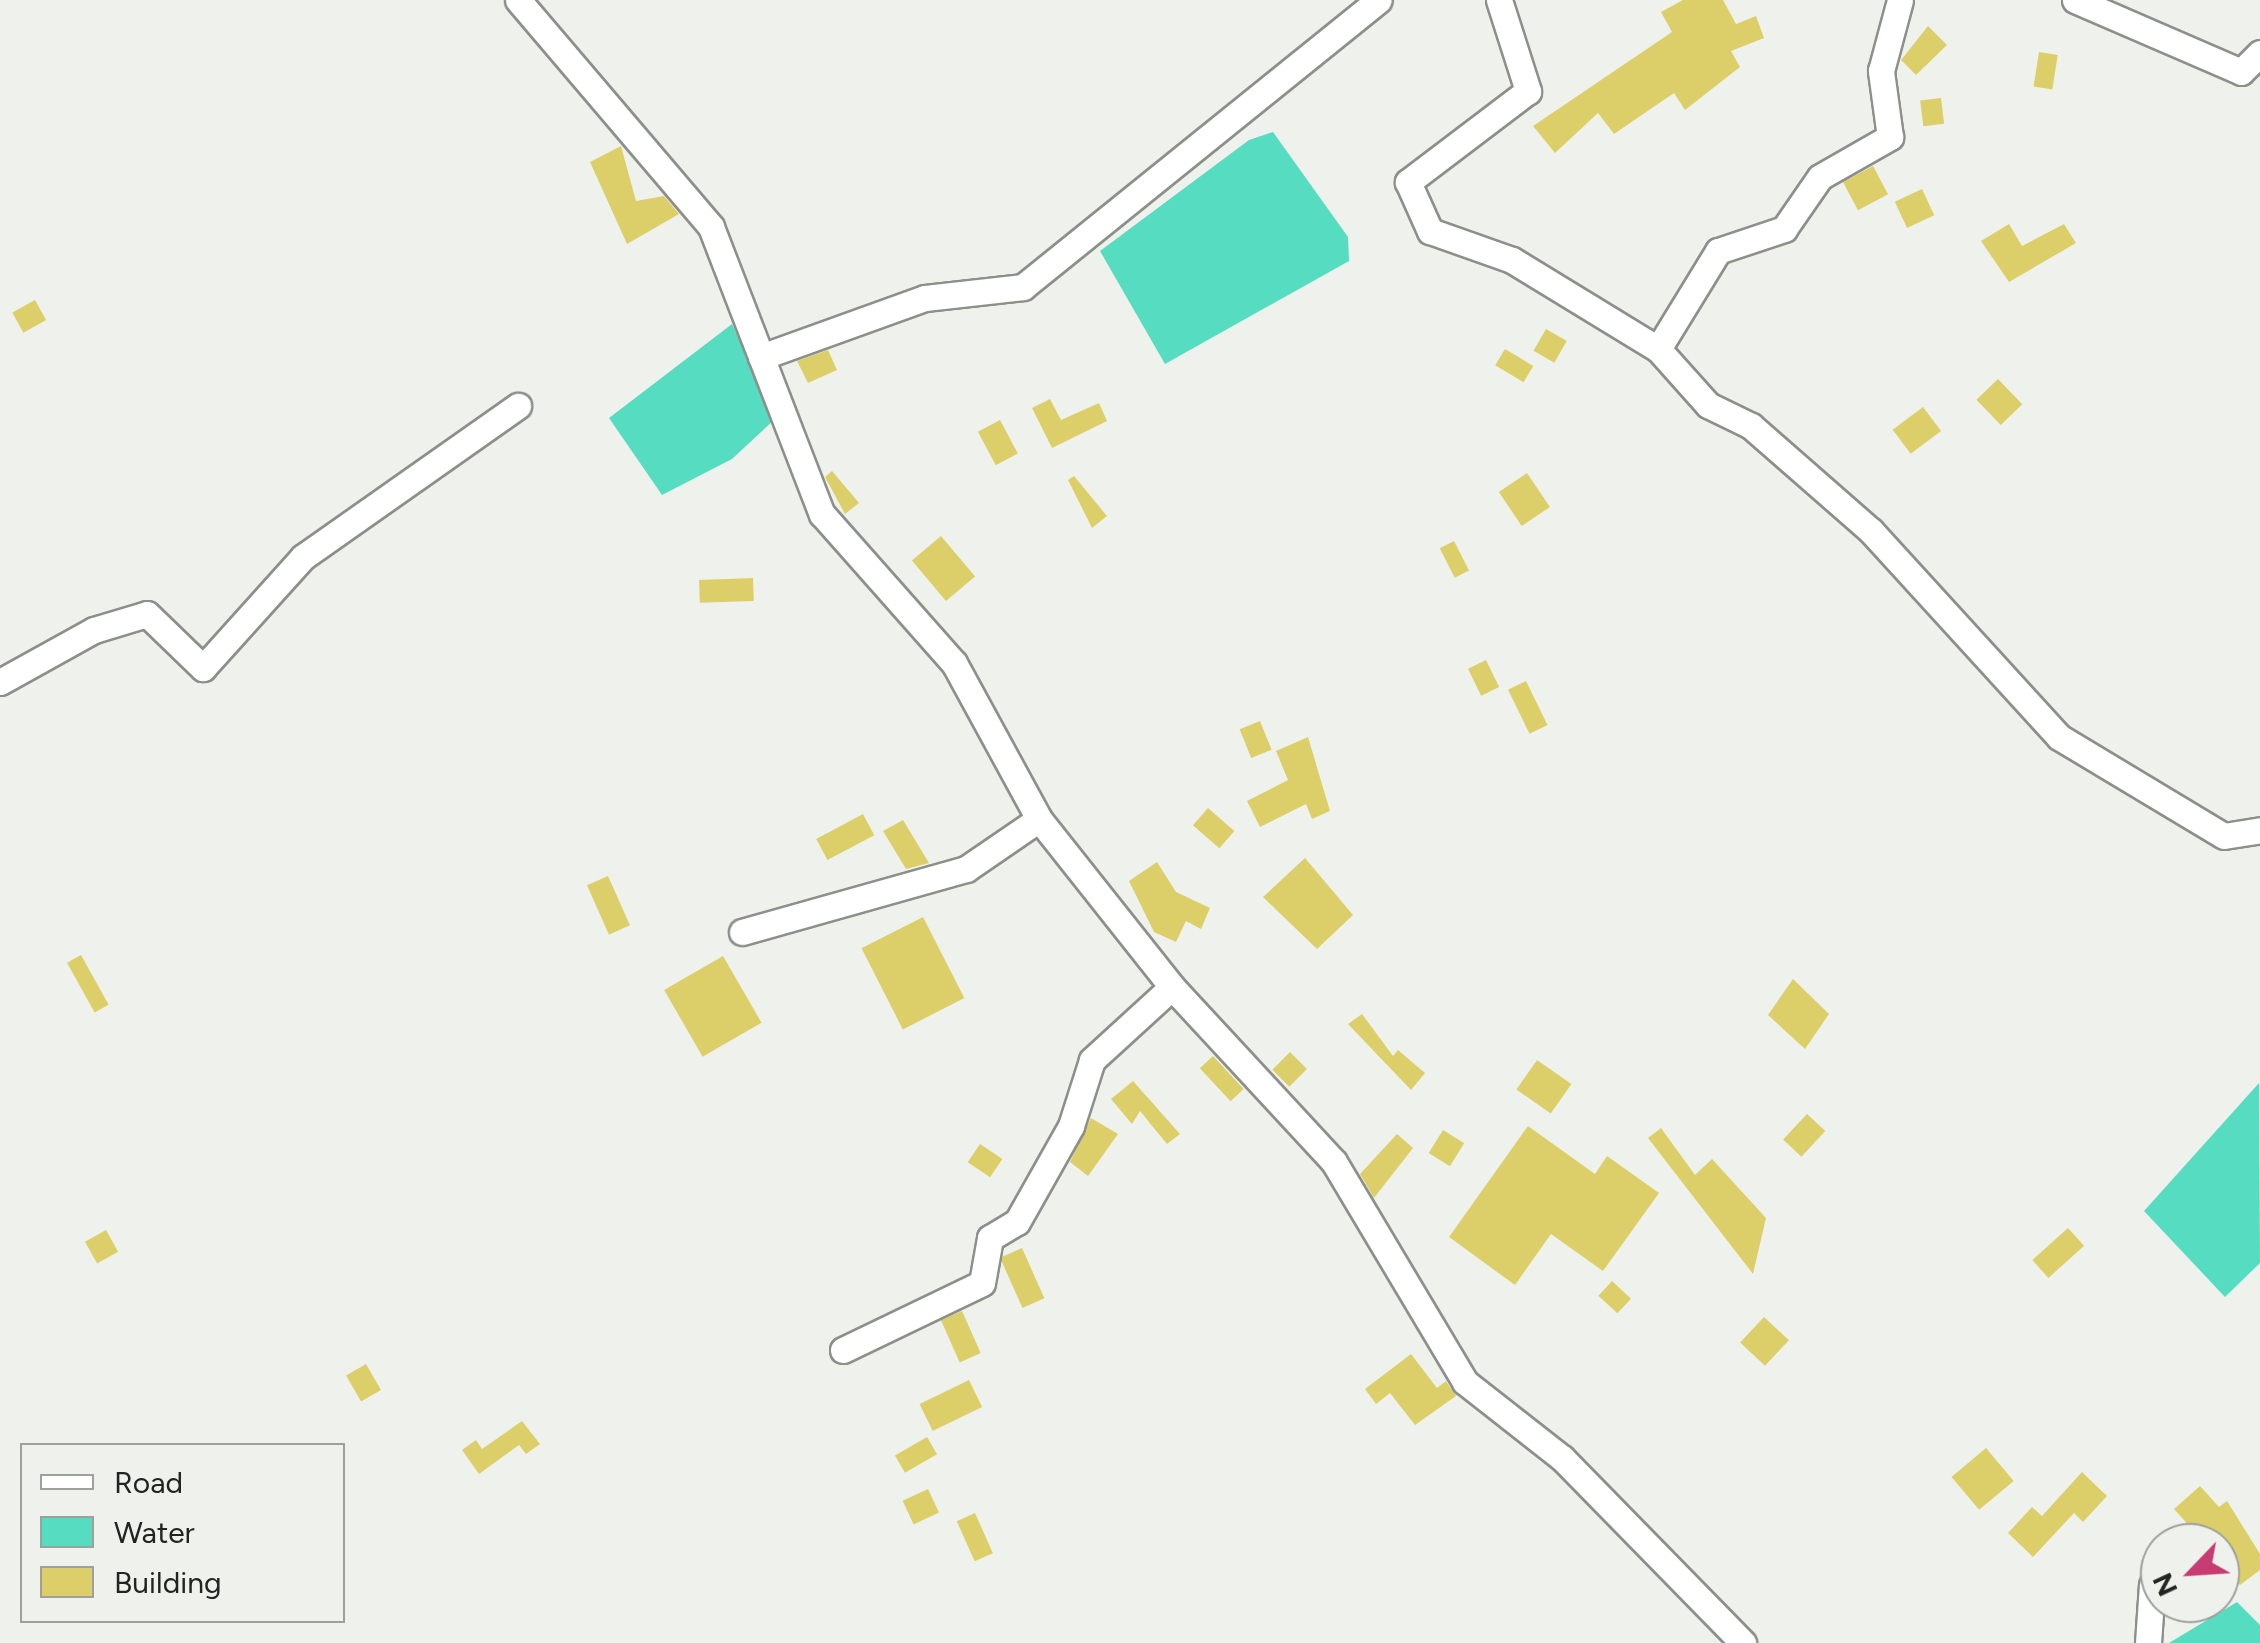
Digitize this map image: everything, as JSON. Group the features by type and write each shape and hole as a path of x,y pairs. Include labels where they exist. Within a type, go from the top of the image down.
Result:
{"street":[{"path":"518,0 711,227 822,514 954,662 1039,818 1172,987 1334,1162 1465,1382 1562,1458 1743,1643"},
{"path":"762,357 926,298 1023,287 1379,0"},
{"path":"1499,0 1528,90 1408,182 1430,231 1512,260 1658,349 1708,405 1751,426 1871,531 2059,736 2224,836 2260,830"},
{"path":"1658,349 1718,251 1784,228 1820,177 1890,136 1881,71 1900,0"},
{"path":"2075,0 2241,72 2260,54"},
{"path":"0,682 94,630 147,614 203,668 304,557 518,406"},
{"path":"742,932 966,869 1039,818"},
{"path":"843,1350 982,1283 990,1238 1017,1222 1071,1126 1092,1060 1172,987"}],"water":[{"path":"1273,132 1348,237 1349,261 1165,364 1100,251 1249,140"},
{"path":"732,324 776,418 732,459 662,495 609,418"},
{"path":"2259,1083 2260,1263 2225,1297 2144,1211"},
{"path":"2240,1605 2260,1625 2260,1643 2169,1643 2202,1623 2240,1623"}],"building":[{"path":"1683,0 1723,0 1736,24 1756,16 1764,38 1731,51 1740,67 1685,110 1674,93 1614,134 1598,113 1555,153 1533,126 1672,32 1661,12"},
{"path":"1928,26 1947,45 1916,75 1901,60"},
{"path":"2039,52 2058,55 2052,90 2034,87"},
{"path":"1941,98 1944,124 1923,126 1920,101"},
{"path":"621,146 636,201 664,196 679,214 627,244 590,162"},
{"path":"1873,166 1888,194 1858,210 1843,182"},
{"path":"1922,189 1934,215 1907,228 1895,202"},
{"path":"2009,224 2022,246 2064,224 2076,243 2009,282 1981,241"},
{"path":"35,300 46,320 23,333 12,313"},
{"path":"1546,329 1567,341 1554,363 1534,351"},
{"path":"1505,349 1533,366 1524,382 1495,365"},
{"path":"828,350 837,370 808,383 797,361"},
{"path":"1998,379 2022,404 2001,425 1976,400"},
{"path":"1050,399 1061,420 1099,403 1107,421 1052,448 1032,408"},
{"path":"1923,407 1941,431 1911,454 1893,430"},
{"path":"1000,420 1018,454 996,465 978,432"},
{"path":"832,471 859,503 845,514 825,477"},
{"path":"1527,473 1550,507 1522,526 1499,492"},
{"path":"1074,476 1107,516 1092,528 1068,480"},
{"path":"941,536 975,577 946,601 912,560"},
{"path":"1454,541 1469,570 1455,578 1440,548"},
{"path":"753,578 754,601 700,603 699,580"},
{"path":"1486,660 1499,687 1481,696 1468,669"},
{"path":"1526,681 1547,725 1530,734 1508,690"},
{"path":"1260,721 1272,750 1251,758 1240,729"},
{"path":"1308,737 1330,811 1312,819 1306,804 1260,827 1247,801 1288,780 1276,751"},
{"path":"1208,808 1234,831 1219,848 1193,825"},
{"path":"863,814 874,835 827,860 816,839"},
{"path":"903,820 929,863 906,869 883,831"},
{"path":"1305,858 1353,915 1317,949 1263,897"},
{"path":"1157,862 1176,892 1210,908 1201,929 1186,921 1176,942 1154,932 1129,881"},
{"path":"608,876 630,925 609,935 587,885"},
{"path":"923,917 964,998 903,1029 862,948"},
{"path":"81,955 109,1005 95,1013 67,963"},
{"path":"723,956 762,1023 703,1057 664,990"},
{"path":"1793,979 1829,1014 1805,1049 1768,1015"},
{"path":"1362,1014 1393,1056 1398,1050 1425,1073 1411,1090 1348,1024"},
{"path":"1290,1052 1307,1069 1289,1087 1272,1070"},
{"path":"1213,1056 1244,1089 1231,1101 1200,1068"},
{"path":"1537,1060 1571,1084 1551,1114 1516,1089"},
{"path":"1133,1081 1180,1134 1167,1144 1140,1111 1132,1124 1111,1099"},
{"path":"1807,1114 1825,1131 1801,1157 1783,1140"},
{"path":"1091,1118 1118,1134 1088,1176 1070,1162"},
{"path":"1528,1126 1595,1174 1607,1156 1659,1193 1603,1271 1551,1234 1515,1285 1449,1237"},
{"path":"1661,1128 1695,1175 1712,1159 1766,1218 1753,1274 1648,1138"},
{"path":"1443,1130 1464,1143 1450,1166 1429,1153"},
{"path":"1397,1134 1413,1148 1374,1198 1360,1174"},
{"path":"980,1144 1002,1159 990,1177 968,1162"},
{"path":"2068,1228 2084,1246 2048,1278 2032,1260"},
{"path":"106,1230 118,1252 97,1264 85,1242"},
{"path":"1022,1248 1044,1298 1022,1308 1000,1258"},
{"path":"1612,1281 1631,1299 1617,1313 1598,1296"},
{"path":"962,1311 981,1353 960,1362 941,1320"},
{"path":"1764,1317 1789,1340 1765,1366 1740,1343"},
{"path":"1411,1354 1437,1388 1446,1381 1456,1396 1415,1425 1390,1393 1376,1404 1365,1389"},
{"path":"366,1364 381,1390 361,1401 346,1376"},
{"path":"969,1380 982,1407 933,1431 920,1404"},
{"path":"522,1421 540,1444 526,1454 519,1445 479,1474 462,1450 476,1440 482,1449"},
{"path":"927,1437 937,1454 905,1473 895,1456"},
{"path":"1986,1448 2014,1481 1979,1510 1952,1477"},
{"path":"2082,1472 2107,1496 2083,1522 2074,1513 2033,1557 2008,1533 2032,1507 2042,1516"},
{"path":"2200,1486 2219,1507 2227,1501 2260,1554 2260,1570 2240,1585 2240,1523 2187,1523 2174,1509"},
{"path":"928,1489 939,1513 914,1524 903,1501"},
{"path":"975,1513 993,1553 975,1561 957,1521"}]}
